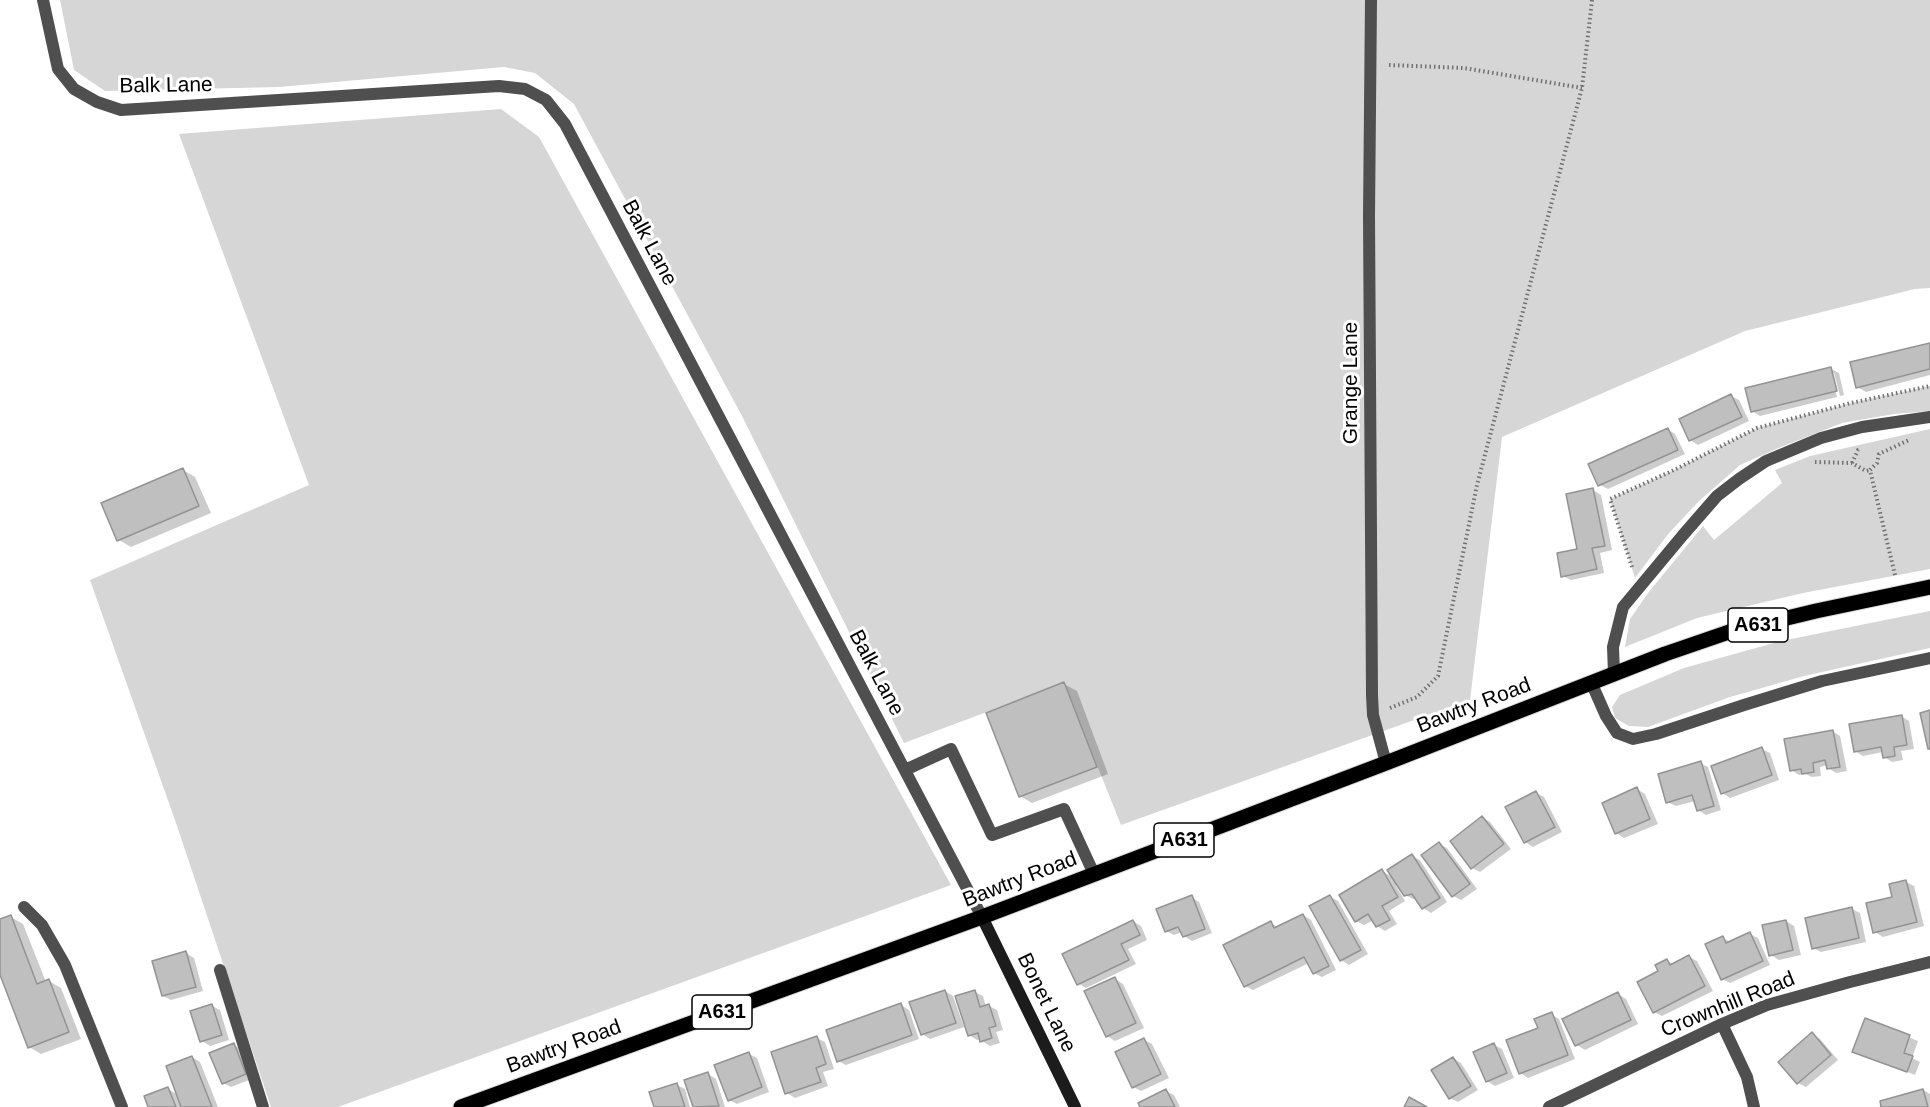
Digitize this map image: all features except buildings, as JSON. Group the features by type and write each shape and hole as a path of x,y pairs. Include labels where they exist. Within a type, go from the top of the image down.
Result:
{"main road":[{"name":"Bawtry Road","path":"461,1107 982,917 1591,682 1729,632 1930,587"},
{"name":"Bonet Lane","path":"982,917 1075,1107"}],"street":[{"name":"Balk Lane","path":"43,0 58,69 74,89 96,102 121,110 499,86 525,89 546,100 565,124 982,917"},
{"name":"Grange Lane","path":"1371,0 1373,715 1386,763"},
{"path":"1614,674 1613,647 1623,607 1696,519 1717,496 1739,478 1766,461 1821,438 1862,427 1930,417"},
{"path":"1591,682 1606,716 1617,733 1633,739 1656,734 1822,681 1930,658"},
{"path":"905,770 951,749 992,835 1064,809 1094,874"},
{"path":"24,907 42,925 65,965 122,1107"},
{"name":"Crownhill Road","path":"1549,1107 1722,1024 1767,1005 1930,962"},
{"path":"220,970 263,1107"},
{"path":"1722,1024 1747,1077 1754,1107"}],"path":[{"path":"1373,715 1417,697 1438,676 1477,485 1582,88 1592,0"},
{"path":"1371,65 1464,68 1582,88"},
{"path":"1809,462 1852,463 1866,471 1877,463 1877,452 1910,440"},
{"path":"1852,463 1858,450 1864,447"},
{"path":"1870,470 1900,594"}],"shaded area":[{"path":"60,0 1930,0 1930,288 1915,289 1745,331 1502,437 1470,700 1121,825 1064,683 904,743 742,416 574,104 535,73 504,67 279,87 105,91 74,70"},
{"path":"501,109 539,137 951,885 338,1107 271,1107 176,823 90,580 309,485 179,134"},
{"path":"1930,386 1930,411 1894,414 1842,423 1740,465 1699,501 1669,533 1635,578 1610,499 1757,428 1851,403"},
{"path":"1930,429 1930,569 1803,593 1697,618 1625,647 1630,619 1648,593 1703,526 1714,540 1782,483 1775,470 1810,456"},
{"path":"1930,611 1930,648 1804,676 1730,697 1648,727 1629,726 1615,718 1612,707 1620,695 1684,668 1781,641"}]}
